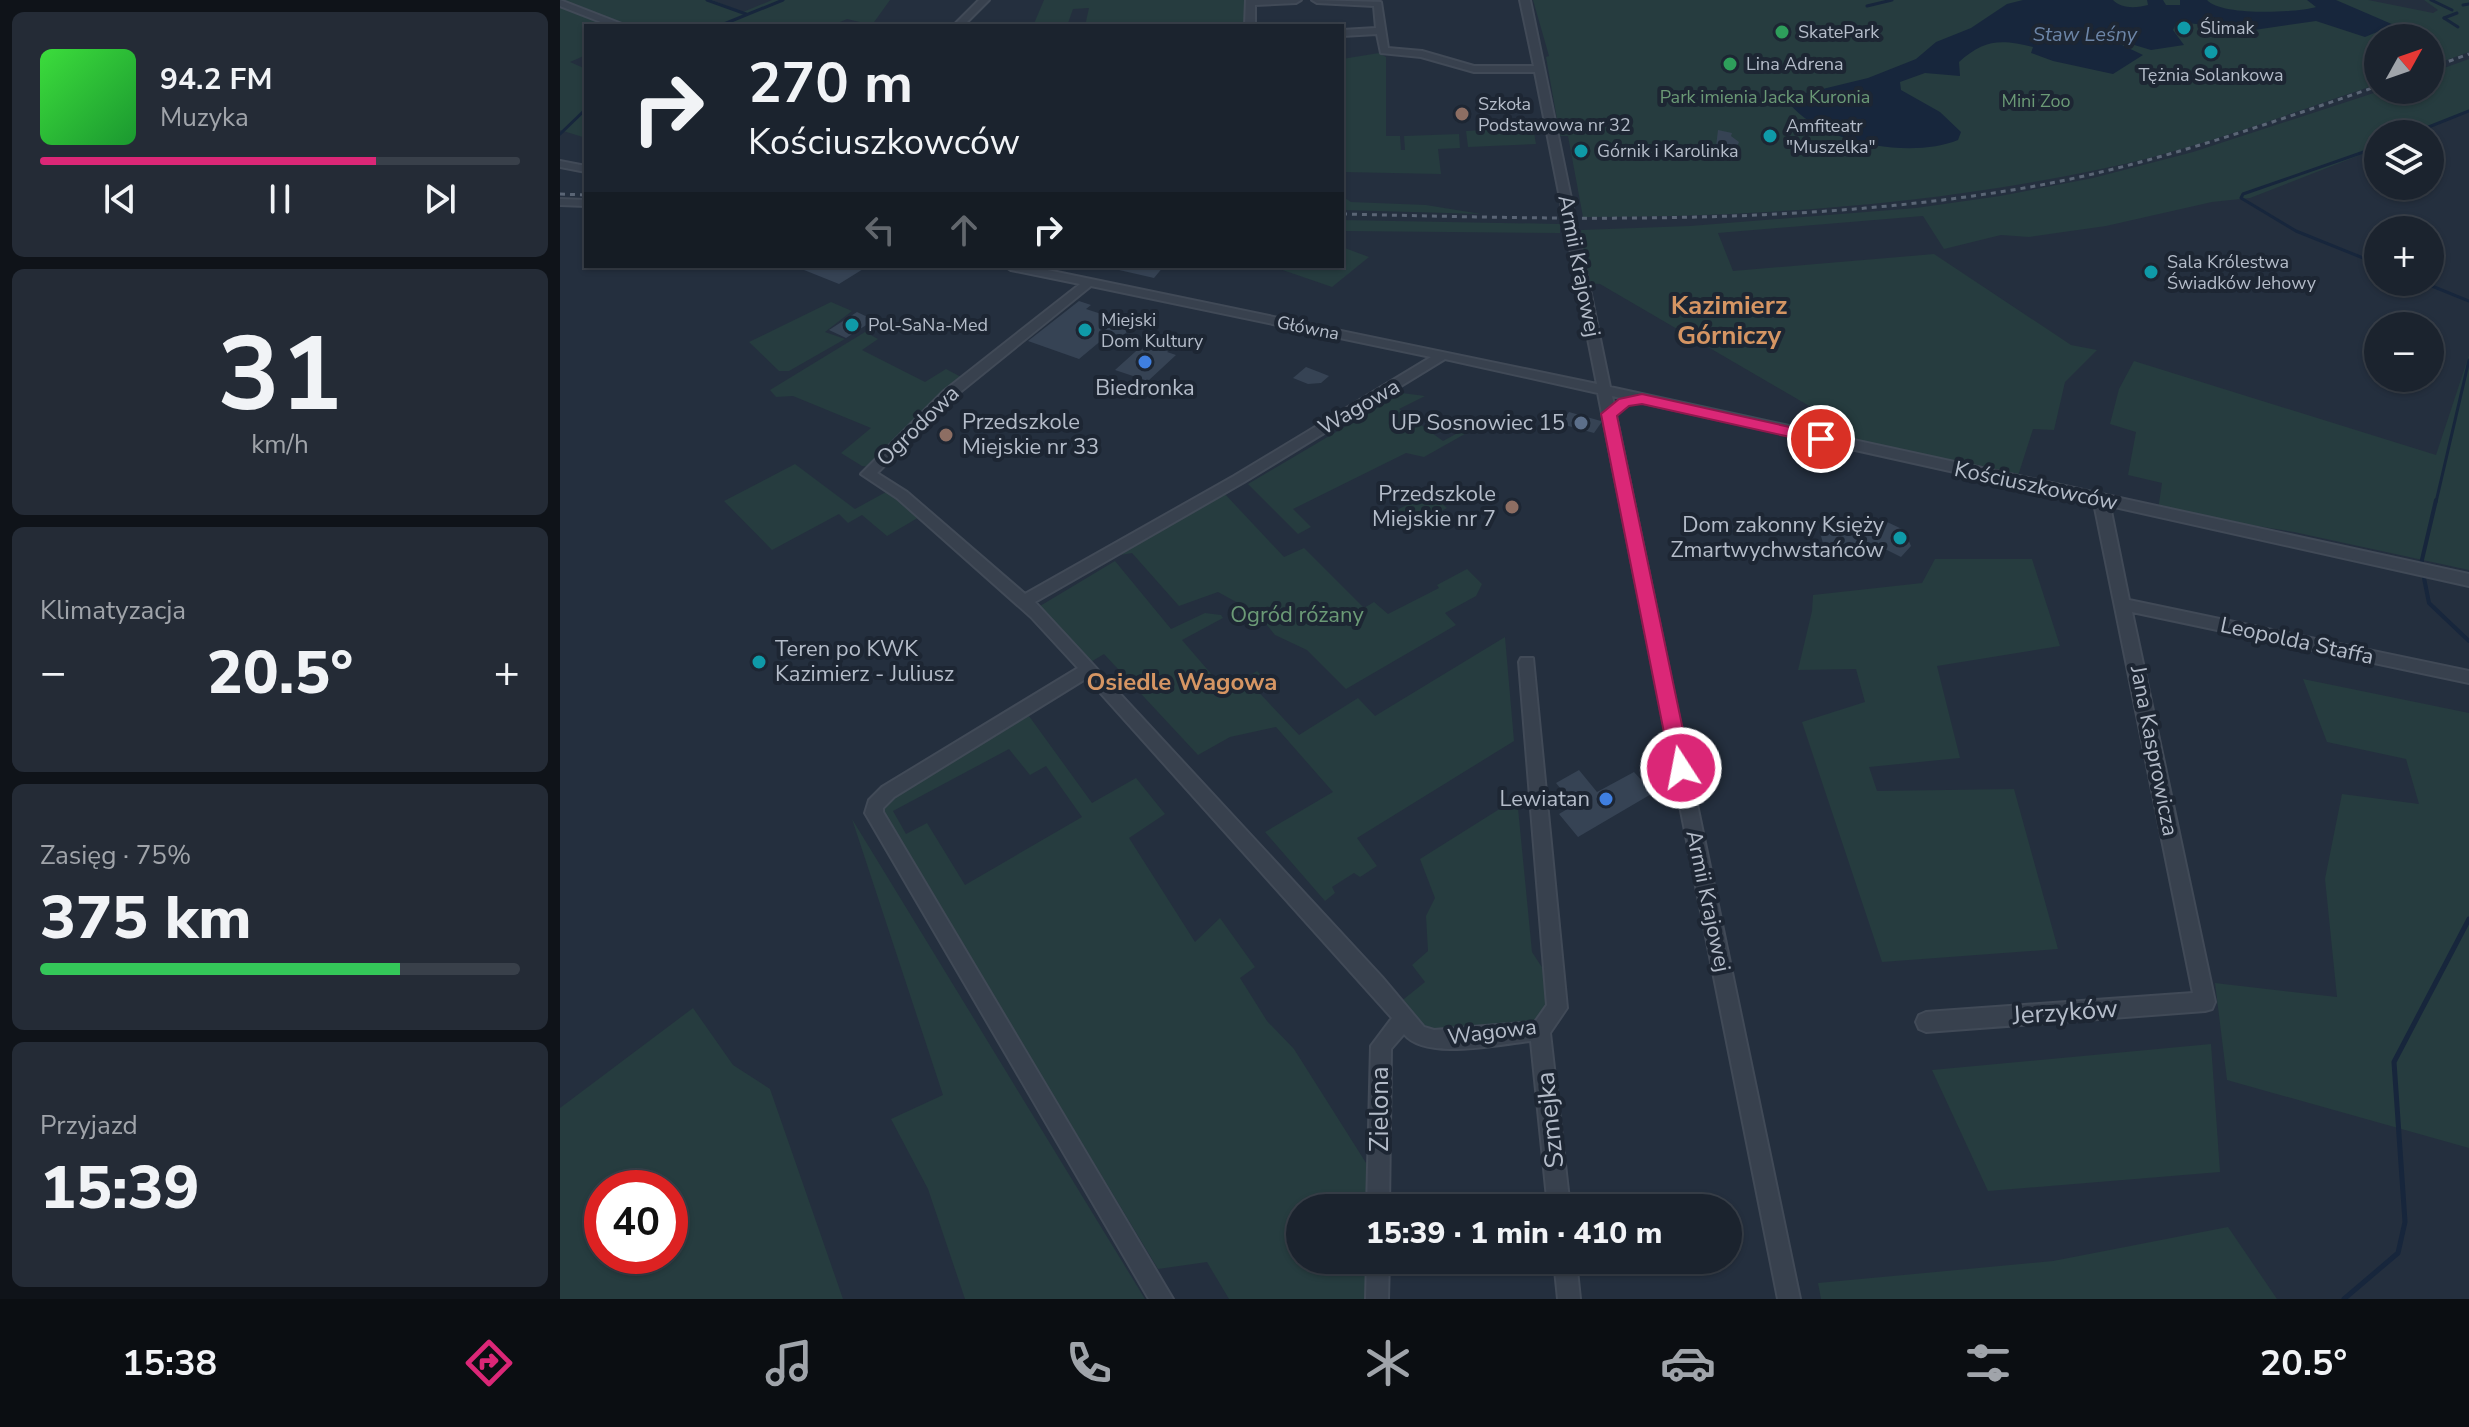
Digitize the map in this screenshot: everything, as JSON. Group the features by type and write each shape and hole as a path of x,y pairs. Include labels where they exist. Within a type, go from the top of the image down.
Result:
{"street":[{"path":"960,24 984,0"},
{"path":"1250,24 1251,1 1296,0"},
{"path":"1317,0 1378,4 1382,49 1387,52 1422,54 1474,69 1538,69"},
{"name":"Armii Krajowej","path":"1525,0 1789,1299"},
{"path":"560,3 614,24"},
{"path":"1344,33 1381,31"},
{"path":"560,164 584,169"},
{"path":"560,202 584,203"},
{"name":"Główna","path":"1020,268 1604,391"},
{"name":"Ogrodowa","path":"1023,602 902,495 868,474 974,372 1088,283"},
{"name":"Wagowa","path":"1443,355 1239,479 1023,602 1089,669 1417,1034 1434,1040 1540,1031 1557,1008 1527,662"},
{"name":"Kościuszkowców","path":"1604,391 2469,580"},
{"path":"1609,414 1624,402 1642,399"},
{"name":"Jana Kasprowicza","path":"2101,500 2205,1002"},
{"name":"Leopolda Staffa","path":"2125,605 2469,677"},
{"path":"1089,669 888,792 875,805 874,813 1162,1299"},
{"name":"Jerzyków","path":"1926,1022 2205,1002"},
{"name":"Zielona","path":"1378,1194 1380,1055 1383,1040 1404,1019"},
{"name":"Szmejka","path":"1540,1031 1557,1194"},
{"path":"1377,1299 1378,1274"},
{"path":"1566,1274 1569,1299"}],"green space":[{"path":"561,0 712,0 743,12 772,0 890,0 873,24 847,19 836,24 622,24"},
{"path":"1044,0 1248,0 1246,24 1085,24 1089,8 1073,9 1068,24 1034,24"},
{"name":"Park imienia Jacka Kuronia","path":"1533,0 2368,0 2433,13 2438,10 2424,0 2469,0 2469,52 2444,61 2444,24 2364,24 2364,89 2171,152 2101,169 1973,192 1843,206 1713,215 1583,217 1568,136 1560,136 1546,57 1549,56"},
{"path":"560,7 606,24 584,24 584,56 570,62 584,68 584,137 560,130"},
{"path":"1379,53 1386,57 1386,136 1400,136 1401,150 1405,150 1404,136 1459,134 1460,148 1438,149 1441,174 1344,172 1344,59"},
{"path":"2469,59 2469,112 2444,122 2364,120 2364,153 2250,198 2212,202 2106,226 2029,237 2001,235 1944,249 1923,216 1718,233 1733,271 1934,254 2071,345 2097,350 2065,382 2054,430 2033,429 2017,479 1898,449 1800,431 1811,407 1600,284 1587,283 1581,230 1690,226 1916,208 2000,196 2093,178 2193,152 2364,96 2364,104 2444,104 2444,68"},
{"path":"1533,127 1536,144 1468,147 1466,131"},
{"path":"1344,197 1351,202 1426,205 1481,214 1344,210"},
{"path":"1344,220 1560,224 1560,233 1344,231"},
{"path":"1344,248 1369,257 1332,287 1277,268 1344,268"},
{"path":"831,302 852,311 825,332 845,339 789,371 779,371 749,342"},
{"path":"865,332 878,339 862,350 925,382 946,369 963,378 871,467 862,466 841,453 871,428 793,396 776,397 770,390"},
{"path":"2469,355 2469,570 2294,532 2158,510 2162,483 2128,475 2136,432 2110,424 2119,389 2134,361 2436,455"},
{"path":"1402,393 1425,396 1399,409 1443,441 1467,428 1472,430 1424,457 1406,453 1293,509 1311,527 1298,534 1248,484"},
{"path":"795,464 855,509 886,492 921,516 887,536 862,515 848,523 839,514 772,550 724,501"},
{"name":"Ogród różany","path":"1223,492 1284,557 1304,548 1364,608 1374,602 1388,614 1439,588 1437,585 1467,569 1482,584 1476,596 1445,613 1456,625 1346,689 1307,650 1275,635 1258,614 1218,592 1179,606 1132,553 1120,555"},
{"path":"1430,493 1447,508 1414,526 1397,510"},
{"path":"1935,559 2032,559 2060,646 1937,666 1960,758 1869,767 1877,791 2014,789 2058,949 1882,962 1802,722 1865,702 1856,669 1798,670 1813,595 1922,583"},
{"path":"1115,561 1171,629 1205,613 1221,615 1223,618 1182,640 1225,690 1257,671 1262,676 1250,683 1299,735 1358,698 1375,716 1505,637 1514,741 1357,838 1377,866 1360,877 1354,873 1332,887 1335,893 1325,901 1265,832 1333,792 1276,727 1230,737 1198,755 1104,654 1089,663 1040,606"},
{"path":"2303,679 2469,713 2469,1148 2227,1080 2215,983 2337,997 2325,879 2342,794 2419,804 2406,759 2327,742"},
{"path":"1029,716 1092,803 1136,778 1165,814 1129,838 1195,942 1220,918 1255,967 1240,978 1267,1021 1294,1049 1373,1174 1372,1194 1286,1194 1286,1274 1371,1274 1370,1299 1229,1299 1207,1262 1158,1269 877,804","holes":["1009,749 1030,775 1046,766 1082,817 965,885 927,823 906,834 893,811"]},
{"path":"1517,798 1532,952 1545,972 1550,1011 1528,1028 1422,1032 1399,1003 1425,982 1412,965 1428,951 1426,916 1435,898 1420,859"},
{"path":"852,819 1145,1299 965,1299 928,1189 891,1119 943,1095"},
{"path":"693,1008 733,1065 770,1089 843,1299 560,1299 560,1108"},
{"path":"2211,1044 2220,1172 1988,1191 1932,1070"},
{"path":"2228,1227 2277,1299 1821,1299 1818,1283 2053,1261"}],"water":[{"name":"Staw Leśny","path":"2023,0 2113,0 2120,5 2134,7 2148,5 2147,0 2180,5 2180,0 2207,0 2227,9 2276,12 2316,7 2307,0 2336,0 2392,24 2364,24 2364,37 2316,21 2254,30 2177,22 2173,30 2184,45 2151,50 2121,41 2120,44 2143,55 2113,74 2053,61 2031,53 2033,47 2022,44 2002,42 1985,45 1959,62 1960,76 1925,73 1900,82 1901,90 1940,112 1961,132 1958,140 1939,146 1893,147 1844,138 1822,129 1789,103 1802,94 1868,78 1916,59 1936,42 1971,28 2007,4"}],"building":[{"path":"1718,130 1732,133 1731,136 1739,142 1734,154 1716,147"},
{"path":"799,268 865,268 839,284"},
{"path":"1120,268 1162,268 1154,278"},
{"name":"Miejski Dom Kultury","path":"1079,301 1091,305 1086,309 1135,325 1120,338 1109,334 1079,359 1028,341"},
{"name":"Pol-SaNa-Med","path":"857,312 874,320 846,338 829,330"},
{"name":"Biedronka","path":"1155,334 1179,342 1167,352 1176,355 1148,381 1115,370"},
{"path":"1306,367 1329,376 1321,383 1308,384 1293,378"},
{"name":"UP Sosnowiec 15","path":"1569,412 1601,423 1594,433 1561,424"},
{"path":"1883,520 1904,530 1911,546 1901,557 1887,550 1841,551 1846,545 1824,547 1821,536 1833,531 1878,526"},
{"name":"Lewiatan","path":"1579,770 1597,792 1634,772 1653,793 1578,837 1559,814 1574,805 1556,783"}],"waterway":[{"path":"707,0 746,14"},
{"path":"724,24 783,0"},
{"path":"1867,6 1892,0"},
{"path":"2431,0 2452,10"},
{"path":"2463,5 2469,4"},
{"path":"2457,13 2444,18 2458,27"},
{"path":"560,134 584,111"},
{"path":"2444,121 2469,111"},
{"path":"2364,152 2243,194 2241,198 2296,231 2364,258"},
{"path":"2444,291 2469,301"},
{"path":"2436,502 2469,360"},
{"path":"2421,564 2436,500"},
{"path":"2424,578 2429,603 2469,641"},
{"path":"2344,1299 2398,1253 2405,1222 2394,1062 2469,919"}],"railway":[{"path":"2444,63 2469,54"},
{"path":"1344,214 1675,218 1841,210 1924,202 2006,191 2101,172 2240,132 2364,91"},
{"path":"560,194 584,195"}],"place":[{"name":"Ślimak","path":"2184,28"},
{"name":"SkatePark","path":"1782,32"},
{"name":"Tężnia Solankowa","path":"2211,52"},
{"name":"Lina Adrena","path":"1730,64"},
{"name":"Szkoła Podstawowa nr 32","path":"1462,114"},
{"name":"Amfiteatr \"Muszelka\"","path":"1770,136"},
{"name":"Górnik i Karolinka","path":"1581,151"},
{"name":"Sala Królestwa Świadków Jehowy","path":"2151,272"},
{"name":"Pol-SaNa-Med","path":"852,325"},
{"name":"Miejski Dom Kultury","path":"1085,330"},
{"name":"Biedronka","path":"1145,362"},
{"name":"UP Sosnowiec 15","path":"1581,423"},
{"name":"Przedszkole Miejskie nr 33","path":"946,435"},
{"name":"Przedszkole Miejskie nr 7","path":"1512,507"},
{"name":"Dom zakonny Księży Zmartwychwstańców","path":"1900,538"},
{"name":"Teren po KWK Kazimierz - Juliusz","path":"759,662"},
{"name":"Lewiatan","path":"1606,799"}],"district":[{"name":"Kazimierz Górniczy","path":"1729,320"},
{"name":"Osiedle Wagowa","path":"1182,682"}],"route":[{"path":"1681,768 1609,414 1624,402 1642,399 1821,439"}],"park label":[{"name":"Mini Zoo","path":"2036,101"}]}
